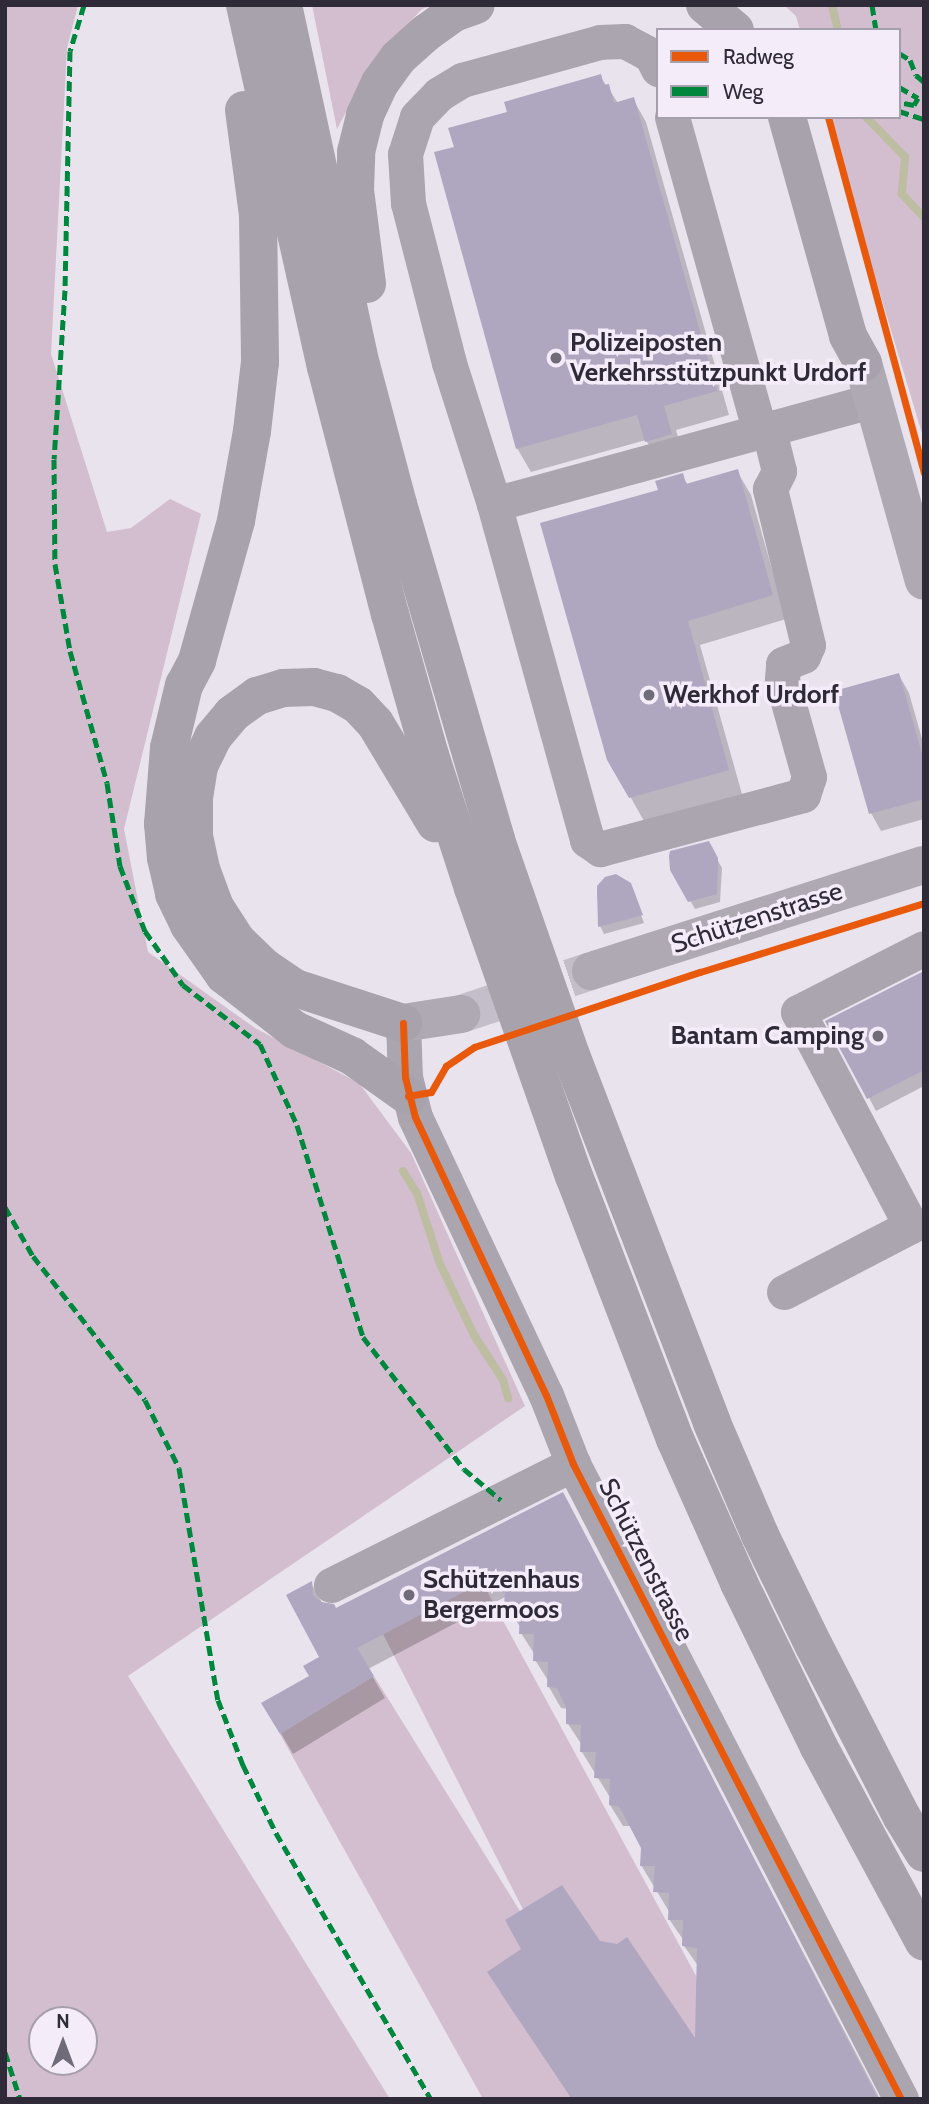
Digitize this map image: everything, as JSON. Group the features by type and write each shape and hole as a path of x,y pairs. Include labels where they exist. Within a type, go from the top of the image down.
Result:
{"highway":[{"path":"223,5 247,126 258,215 260,362 236,521 197,661 184,685 169,748 163,824 174,894 189,925 224,975 295,1030 352,1056 408,1096"},
{"path":"245,5 326,367 397,640 473,888 573,1176 676,1439 774,1656 869,1843 924,1942"},
{"path":"283,5 362,365 398,504 496,840 571,1055 658,1285 760,1535 902,1817 924,1853"},
{"path":"398,504 391,397 360,244 355,190 356,152 375,94 398,58 454,13 476,5"},
{"path":"705,5 733,28"},
{"path":"736,5 760,28"},
{"path":"788,119 848,335 863,363"},
{"path":"803,119 860,331 863,363"},
{"path":"403,1023 295,988 264,967 237,942 215,907 201,869 194,835 194,798 199,766 213,737 232,713 257,696 284,688 314,687 348,699 358,705 387,739 473,888"},
{"path":"264,1007 355,1032 403,1023"}],"main road":[{"path":"863,363 924,581"},
{"name":"Schützenstrasse","path":"591,971 924,865"},
{"path":"403,1023 461,1014"}],"street":[{"path":"656,65 651,55 625,41 600,42 462,80 439,94 417,117 405,154 408,203 449,363 494,504 587,840 600,849 803,795 810,777 782,680 783,664 803,656 808,645 770,489 779,471 673,119"},
{"path":"494,504 873,400"},
{"path":"784,1293 918,1223 798,1012 924,948"},
{"name":"Schützenstrasse","path":"403,1023 408,1096 415,1117 547,1395 573,1464 901,2099"},
{"path":"331,1585 573,1464"}],"shaded area":[{"path":"5,5 78,5 67,48 51,354 107,532 131,528 170,499 201,514 124,829 148,952 255,1028 359,1083 411,1153 525,1406 128,1676 390,2099 5,2099"},
{"path":"312,5 433,5 422,9 375,58 337,129"},
{"path":"784,5 924,5 924,440 828,119 901,119 901,28 799,28 796,16"},
{"path":"482,1582 763,2099 483,2099 280,1734 374,1676 541,1945 383,1634"}],"building":[{"path":"601,74 604,85 609,84 614,103 634,97 717,391 664,406 672,434 645,442 637,415 516,449 434,152 454,147 448,128 507,112 504,102"},
{"name":"Werkhof Urdorf","path":"738,469 773,595 688,621 729,770 629,798 607,760 540,523 658,490 655,481 683,473 686,484"},
{"path":"899,673 924,761 924,799 869,814 834,691"},
{"path":"709,841 718,858 717,894 688,902 670,870 670,851"},
{"path":"616,874 631,883 643,915 598,927 597,886 605,877"},
{"name":"Bantam Camping","path":"924,971 924,1070 867,1099 825,1021"},
{"path":"563,1492 878,2099 572,2099 487,1972 521,1949 505,1920 562,1885 600,1941 617,1944 627,1937 695,2038 697,1948 682,1946 683,1920 668,1920 669,1893 653,1892 655,1866 640,1866 641,1848 619,1806 609,1805 610,1779 594,1778 596,1752 580,1752 581,1725 566,1724 566,1707 557,1688 547,1687 548,1662 533,1661 534,1634 519,1634 520,1608 504,1607 506,1570 357,1648 374,1676 280,1734 261,1703 309,1676 303,1666 319,1657 286,1595 312,1581 313,1595 321,1602 334,1604 336,1608"}],"waterway":[{"path":"832,5 838,28"},
{"path":"868,119 905,157 902,194 924,218"},
{"path":"403,1171 417,1193 440,1264 474,1335 503,1380 508,1398"}],"tunnel":[{"path":"461,1014 591,971"}],"marked path":[{"path":"84,5 70,51 65,290 54,459 55,564 70,651 107,783 120,866 145,931 183,985 260,1044 297,1125 363,1337 464,1469 501,1500"},
{"path":"872,5 876,28"},
{"path":"901,54 910,60 916,75 924,82"},
{"path":"901,88 918,98 914,105 901,102"},
{"path":"901,112 924,119"},
{"path":"5,1207 33,1256 145,1400 179,1468 218,1700 243,1765 276,1833 431,2099"},
{"path":"5,2052 20,2099"}],"cycle path":[{"path":"829,119 924,473"},
{"path":"408,1096 431,1092 446,1066 474,1047 700,972 924,903"},
{"path":"403,1023 405,1077 415,1117 546,1395 573,1464 901,2099"}],"place":[{"name":"Polizeiposten Verkehrsstützpunkt Urdorf","path":"556,358"},
{"name":"Werkhof Urdorf","path":"649,695"},
{"name":"Bantam Camping","path":"878,1036"},
{"name":"Schützenhaus Bergermoos","path":"409,1595"}]}
